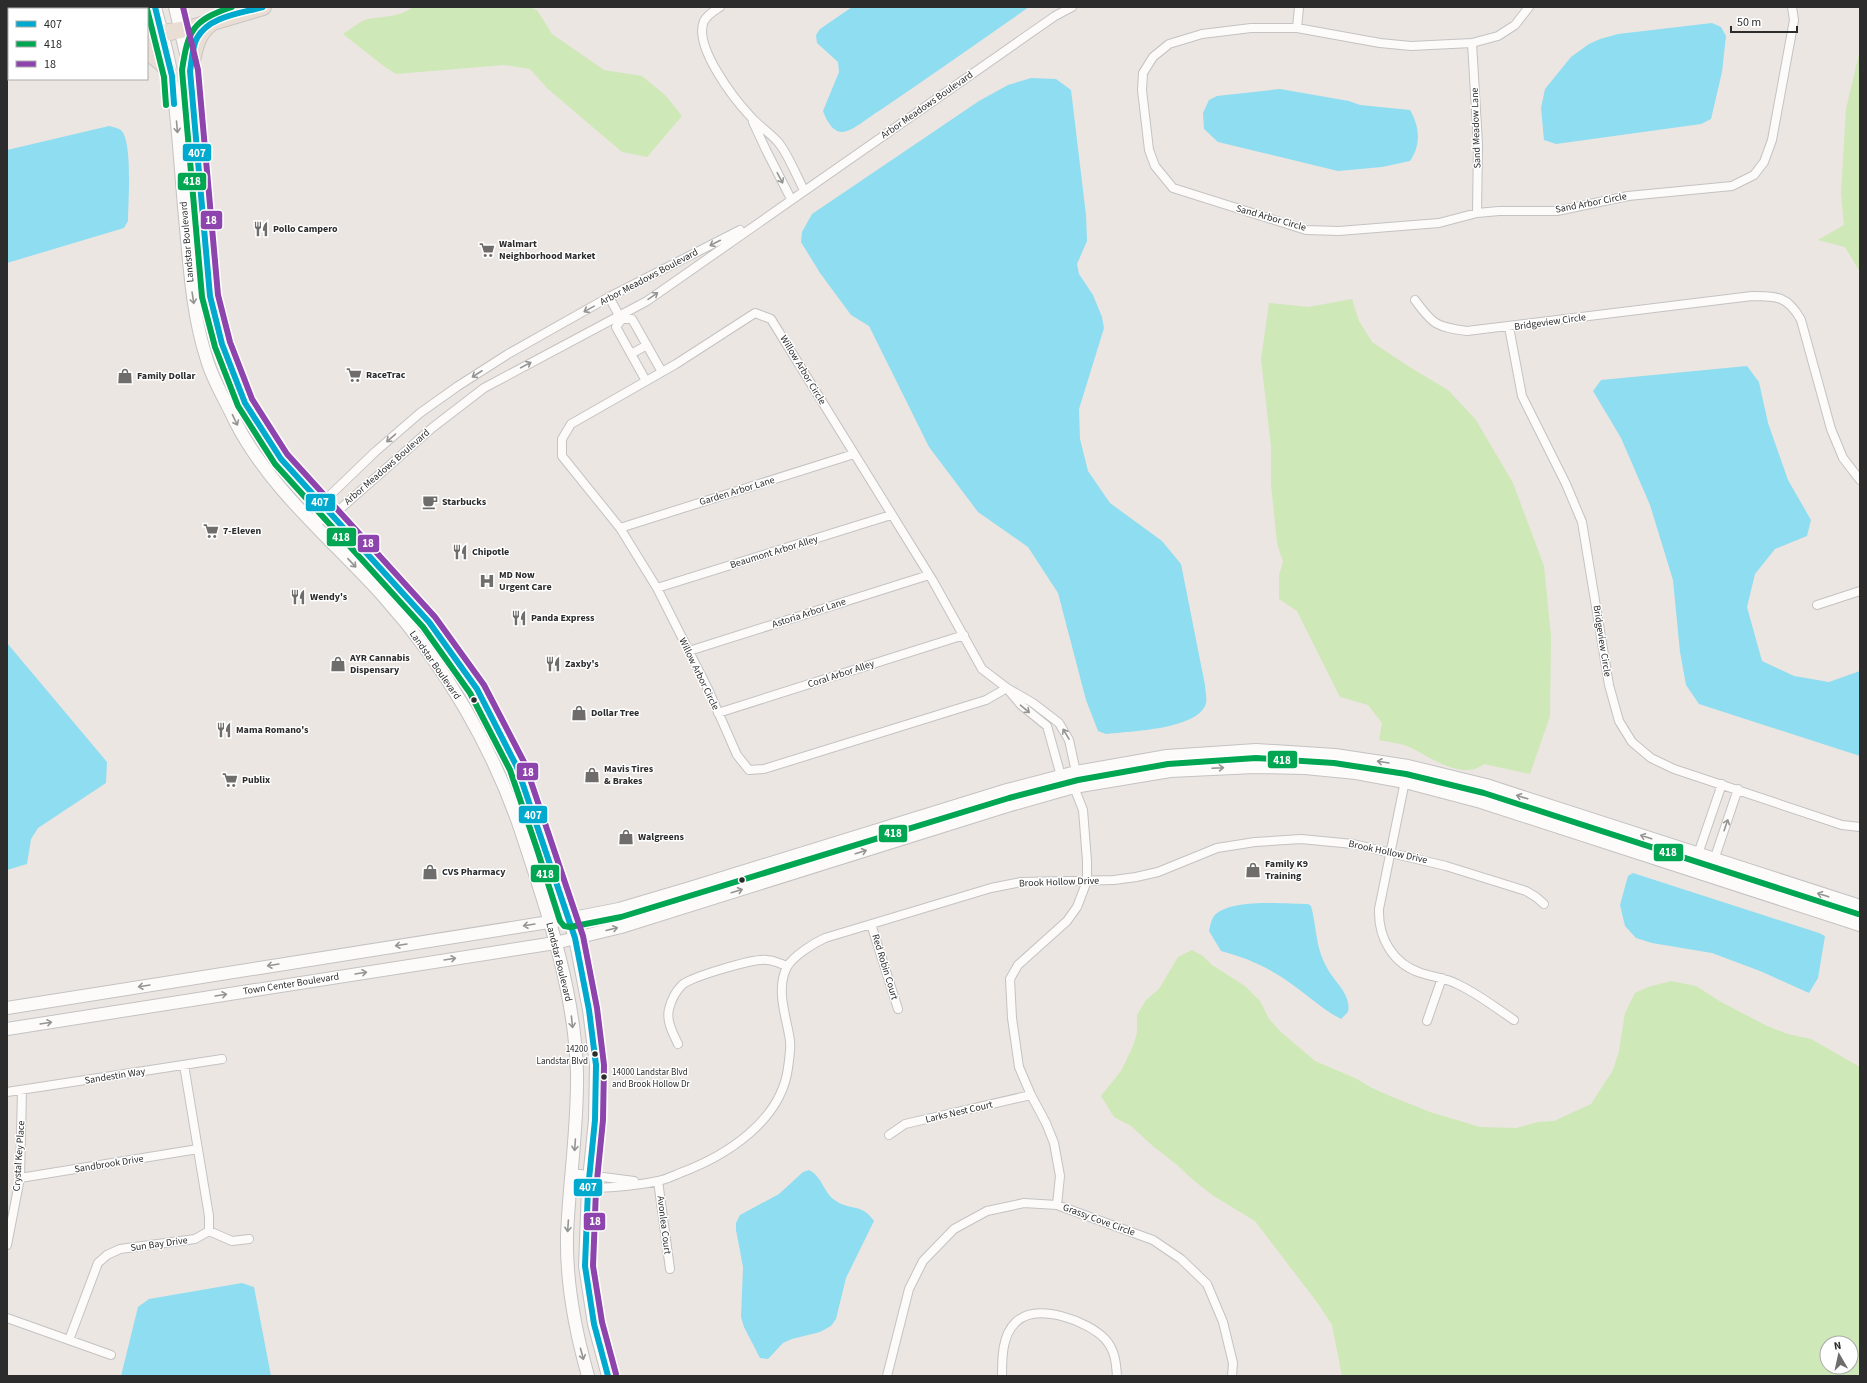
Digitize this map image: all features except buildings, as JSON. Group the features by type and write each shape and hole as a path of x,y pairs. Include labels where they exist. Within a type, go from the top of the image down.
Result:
{"highway":[{"path":"155,34 212,23 263,7"},
{"path":"190,71 198,38 203,29 212,23"},
{"path":"148,53 163,64 172,76"}],"main road":[{"name":"Landstar Boulevard","path":"155,7 155,34 172,76 192,298 207,362 238,425 266,470 313,523 386,600 434,660 459,698 500,777 522,833 555,942 570,1006 577,1069 576,1127 567,1237 568,1279 574,1322 588,1376"},
{"name":"Landstar Boulevard","path":"175,7 182,30 190,71 210,296 222,344 245,403 281,459 429,622 477,688 517,767 575,938 589,1010 596,1065 595,1120 588,1189 586,1266 594,1324 608,1376"},
{"path":"7,1008 568,919 619,908 690,888 1007,790 1076,772 1167,756 1256,750 1335,755 1408,766 1486,785 1860,906"},
{"name":"Town Center Boulevard","path":"7,1029 575,938 621,927 1006,806 1074,787 1170,771 1254,766 1304,768 1356,773 1405,782 1482,802 1860,925"},
{"path":"250,969 253,990"}],"street":[{"path":"720,7 710,12 704,22 703,37 706,50 731,94 752,118 779,143 804,190"},
{"name":"Arbor Meadows Boulevard","path":"313,523 332,516 432,428 484,388 620,317 647,301 762,219 1055,16 1072,7"},
{"path":"1297,28 1299,7"},
{"name":"Sand Arbor Circle","path":"1529,7 1514,25 1498,36 1472,43 1412,46 1380,43 1297,28 1251,28 1202,34 1170,44 1153,57 1143,73 1149,150 1154,166 1173,188 1306,230 1339,231 1439,223 1477,213 1557,210 1628,196 1732,186 1754,175 1764,162 1772,140 1794,20 1792,7"},
{"name":"Sand Meadow Lane","path":"1472,43 1478,144 1477,213"},
{"path":"752,118 772,163 791,199"},
{"path":"772,163 786,156"},
{"name":"Arbor Meadows Boulevard","path":"313,523 321,504 376,452 410,421 458,386 508,354 609,297 762,219"},
{"name":"Bridgeview Circle","path":"1860,480 1843,458 1831,430 1800,320 1793,306 1775,296 1752,296 1509,327 1522,396 1566,484 1582,522 1609,685 1619,721 1632,742 1651,758 1674,769 1738,789 1842,825 1860,827"},
{"path":"609,297 620,317"},
{"path":"1415,300 1429,320 1443,328 1467,331 1509,327"},
{"name":"Willow Arbor Circle","path":"1007,688 986,700 764,769 749,770 737,755 689,651 657,588 620,528 562,456 562,438 571,424 662,372 755,313 771,319 929,575 982,669 1007,688 1033,703 1058,723 1069,740 1076,772 1074,787"},
{"path":"620,317 632,319 662,372"},
{"path":"620,317 616,327 646,381"},
{"path":"631,354 647,344"},
{"name":"Garden Arbor Lane","path":"620,528 854,454"},
{"name":"Beaumont Arbor Alley","path":"657,588 891,515"},
{"name":"Astoria Arbor Lane","path":"689,651 929,575"},
{"path":"1817,605 1860,592"},
{"name":"Coral Arbor Alley","path":"718,713 964,635"},
{"name":"Willow Arbor Circle","path":"1007,688 1021,705 1047,726 1061,776"},
{"path":"1254,766 1256,750"},
{"path":"1408,766 1379,909 1379,923 1384,939 1391,952 1402,963 1415,971 1442,978 1464,987 1514,1020"},
{"path":"1057,1205 1060,1176 1054,1144 1046,1122 1031,1095 1019,1067 1012,1018 1010,979 1018,965 1067,921 1077,907 1087,882 1083,810 1074,787 1061,776"},
{"path":"1700,873 1698,854 1722,784"},
{"path":"1700,873 1714,860 1738,789"},
{"name":"Brook Hollow Drive","path":"787,966 808,946 825,938 991,888 1022,882 1087,882 1143,876 1158,872 1217,848 1255,842 1302,839 1353,844 1446,866 1526,891 1536,896 1544,904"},
{"name":"Red Robin Court","path":"872,924 898,1010"},
{"path":"570,1187 588,1189 658,1181 700,1166 738,1144 761,1123 778,1098 788,1070 790,1043 781,991 787,966 767,960 750,962 696,978 682,985 672,998 668,1010 669,1023 678,1044"},
{"path":"1427,1021 1442,978"},
{"name":"Sandestin Way","path":"7,1092 222,1059"},
{"path":"184,1065 209,1216 209,1231 232,1241 249,1239"},
{"name":"Crystal Key Place","path":"7,1246 20,1178 22,1090"},
{"name":"Larks Nest Court","path":"889,1135 905,1124 1031,1095"},
{"name":"Sandbrook Drive","path":"20,1178 198,1150"},
{"path":"572,1173 639,1181 658,1181"},
{"name":"Avonlea Court","path":"658,1181 670,1269"},
{"name":"Grassy Cove Circle","path":"887,1376 909,1290 923,1261 954,1229 987,1211 1024,1203 1057,1205 1153,1240 1181,1259 1207,1284 1223,1322 1233,1363 1232,1376"},
{"name":"Sun Bay Drive","path":"68,1340 98,1263 107,1255 120,1249 196,1239 209,1231"},
{"path":"1002,1376 1002,1359 1006,1335 1016,1321 1033,1313 1049,1313 1089,1327 1105,1340 1115,1356 1117,1376"},
{"path":"7,1318 111,1355"}],"green space":[{"path":"412,7 528,7 537,10 552,34 604,70 642,76 665,95 682,116 647,157 622,152 548,89 530,69 504,65 396,74 343,34 365,20 396,15 407,11"},
{"path":"1860,50 1860,272 1845,247 1818,240 1844,225 1841,194 1846,109"},
{"path":"1352,299 1359,321 1372,342 1448,390 1476,420 1513,483 1544,566 1551,636 1550,716 1530,774 1484,764 1475,769 1456,769 1407,746 1379,740 1382,723 1368,705 1340,697 1297,611 1279,599 1279,575 1283,562 1277,543 1271,484 1271,447 1261,359 1269,303 1308,307"},
{"path":"1192,950 1203,956 1212,965 1245,986 1260,1001 1269,1019 1281,1032 1315,1061 1357,1079 1390,1096 1430,1112 1480,1127 1516,1128 1538,1122 1554,1121 1591,1104 1613,1070 1619,1051 1625,1013 1635,993 1648,987 1671,981 1696,986 1721,1002 1767,1026 1788,1034 1811,1039 1860,1067 1860,1376 1342,1376 1332,1325 1319,1305 1255,1221 1212,1195 1131,1126 1114,1117 1101,1096 1121,1071 1133,1046 1137,1033 1137,1015 1146,1000 1159,989 1178,957"}],"water":[{"path":"852,7 1029,7 861,123 842,132 835,130 832,127 823,111 839,72 838,62 817,43 816,35 820,29"},
{"path":"1712,23 1721,27 1726,36 1722,72 1711,119 1701,124 1556,144 1544,140 1541,108 1545,89 1571,57 1589,44 1618,34"},
{"path":"1031,78 1056,79 1071,90 1086,215 1087,241 1077,264 1079,274 1093,295 1102,317 1104,328 1079,409 1080,439 1088,471 1110,503 1162,541 1181,564 1205,685 1206,701 1205,706 1198,714 1175,725 1106,734 1098,731 1086,700 1058,593 1028,547 978,512 929,447 869,326 851,315 820,273 801,242 802,232 812,214 979,101 1008,85"},
{"path":"1280,89 1349,101 1360,105 1410,110 1416,123 1418,136 1414,155 1410,161 1382,167 1338,171 1218,142 1204,129 1203,113 1209,100 1217,96"},
{"path":"109,126 121,130 125,137 127,147 129,173 128,221 124,228 7,263 7,150"},
{"path":"1747,366 1759,382 1768,423 1788,480 1811,520 1807,536 1775,549 1755,574 1747,607 1762,661 1794,676 1829,682 1860,671 1860,756 1699,704 1686,685 1680,652 1673,580 1650,505 1621,438 1593,391 1601,380"},
{"path":"7,643 107,762 106,783 38,828 31,839 27,864 7,870"},
{"path":"1633,873 1825,936 1818,978 1809,993 1760,971 1712,953 1652,943 1636,938 1625,926 1620,905 1628,876"},
{"path":"1258,903 1308,904 1311,906 1322,958 1329,972 1345,993 1347,999 1348,1012 1341,1019 1326,1010 1283,978 1261,965 1221,951 1209,931 1211,921 1214,916 1222,910 1232,907"},
{"path":"809,1170 817,1176 832,1198 841,1204 861,1209 870,1215 874,1221 846,1278 836,1319 831,1326 820,1332 792,1339 783,1343 768,1359 760,1358 744,1327 741,1317 743,1267 736,1223 740,1215 779,1194 803,1172"},
{"path":"242,1283 254,1287 271,1376 121,1376 138,1307 149,1299"}],"transit line":[{"name":"407","path":"155,7 172,76 174,104"},
{"name":"18","path":"183,7 198,70 218,295 230,342 252,399 287,454 435,617 484,685 525,764 583,936 597,1008 604,1065 603,1120 596,1190 593,1266 602,1322 616,1374"},
{"name":"418","path":"232,7 208,17 200,22 194,29 187,46 182,70 202,297 215,347 238,406 275,464 423,627 470,693 510,770 560,921 564,926 570,927 621,917 1009,798 1078,780 1168,764 1256,758 1334,763 1406,774 1484,793 1858,914"},
{"name":"407","path":"263,7 227,16 209,25 197,38 192,54 190,71 210,296 222,344 245,403 281,459 429,622 477,689 517,767 575,938 589,1010 596,1065 595,1120 588,1189 585,1266 594,1324 608,1376"},
{"name":"418","path":"148,13 164,77 166,105"}],"place":[{"name":"Pollo Campero","path":"261,229"},
{"name":"Walmart Neighborhood Market","path":"487,250"},
{"name":"RaceTrac","path":"354,375"},
{"name":"Family Dollar","path":"125,376"},
{"name":"Starbucks","path":"430,502"},
{"name":"7-Eleven","path":"211,531"},
{"name":"Chipotle","path":"460,552"},
{"name":"MD Now Urgent Care","path":"487,581"},
{"name":"Wendy's","path":"298,597"},
{"name":"Panda Express","path":"519,618"},
{"name":"AYR Cannabis Dispensary","path":"338,664"},
{"name":"Zaxby's","path":"553,664"},
{"name":"Dollar Tree","path":"579,713"},
{"name":"Mama Romano's","path":"224,730"},
{"name":"Mavis Tires & Brakes","path":"592,775"},
{"name":"Publix","path":"230,780"},
{"name":"Walgreens","path":"626,837"},
{"name":"Family K9 Training","path":"1253,870"},
{"name":"CVS Pharmacy","path":"430,872"},
{"name":"14200 Landstar Blvd","path":"595,1054"},
{"name":"14000 Landstar Blvd and Brook Hollow Dr","path":"604,1077"}]}
